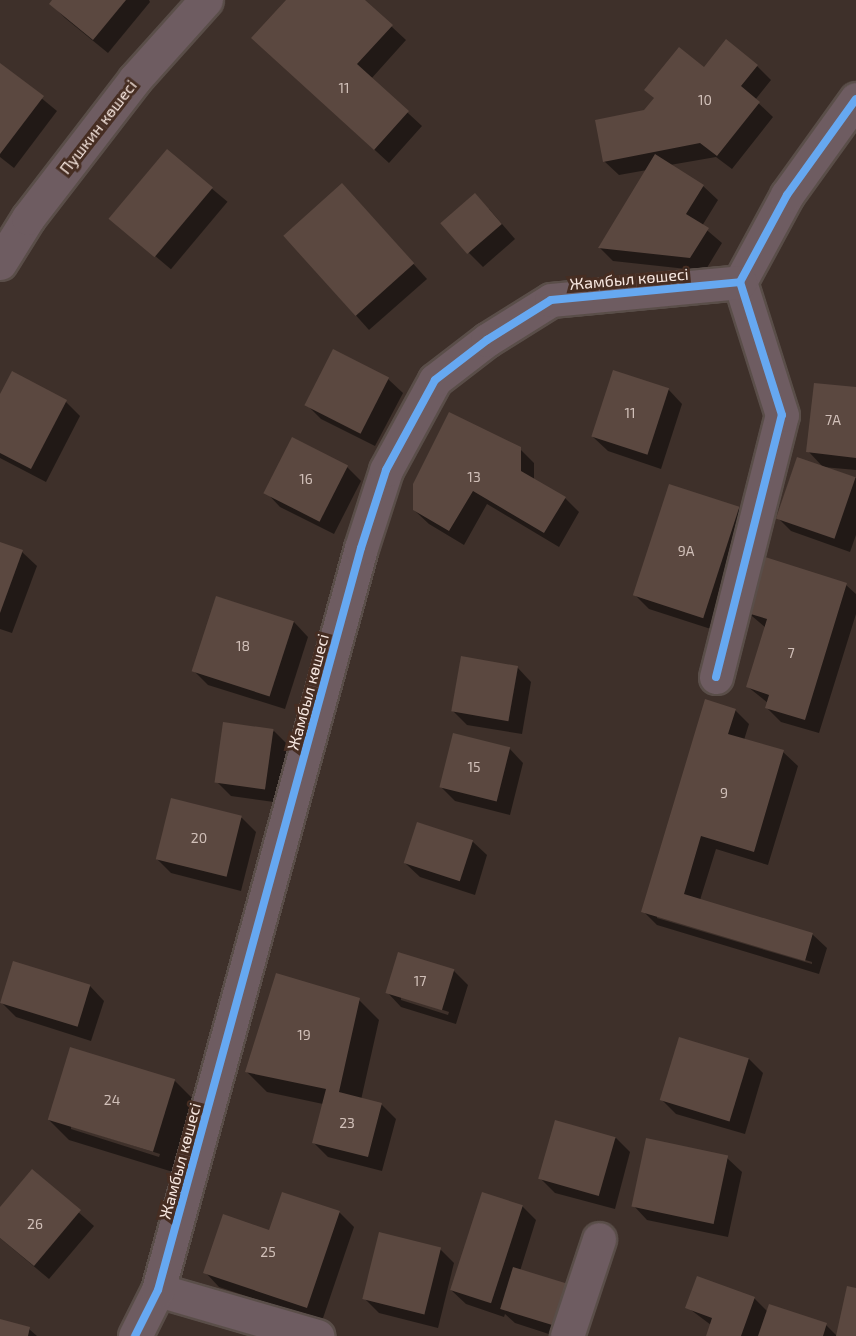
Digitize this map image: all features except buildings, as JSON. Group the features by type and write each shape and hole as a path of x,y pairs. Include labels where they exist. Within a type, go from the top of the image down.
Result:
{"street":[{"name":"Пушкин көшесі","path":"0,262 28,218 135,79 206,0"},
{"path":"716,677 782,415 740,282 787,195 856,99"},
{"name":"Жамбыл көшесі","path":"135,1336 158,1290 362,548 386,470 435,380 487,340 551,300 740,282"},
{"path":"567,1336 600,1239"},
{"path":"158,1290 317,1336"}],"cycle path":[{"path":"716,677 782,415 740,282 787,195 856,99"},
{"path":"135,1336 158,1290 361,548 386,470 435,380 487,340 551,300 740,282"}]}
